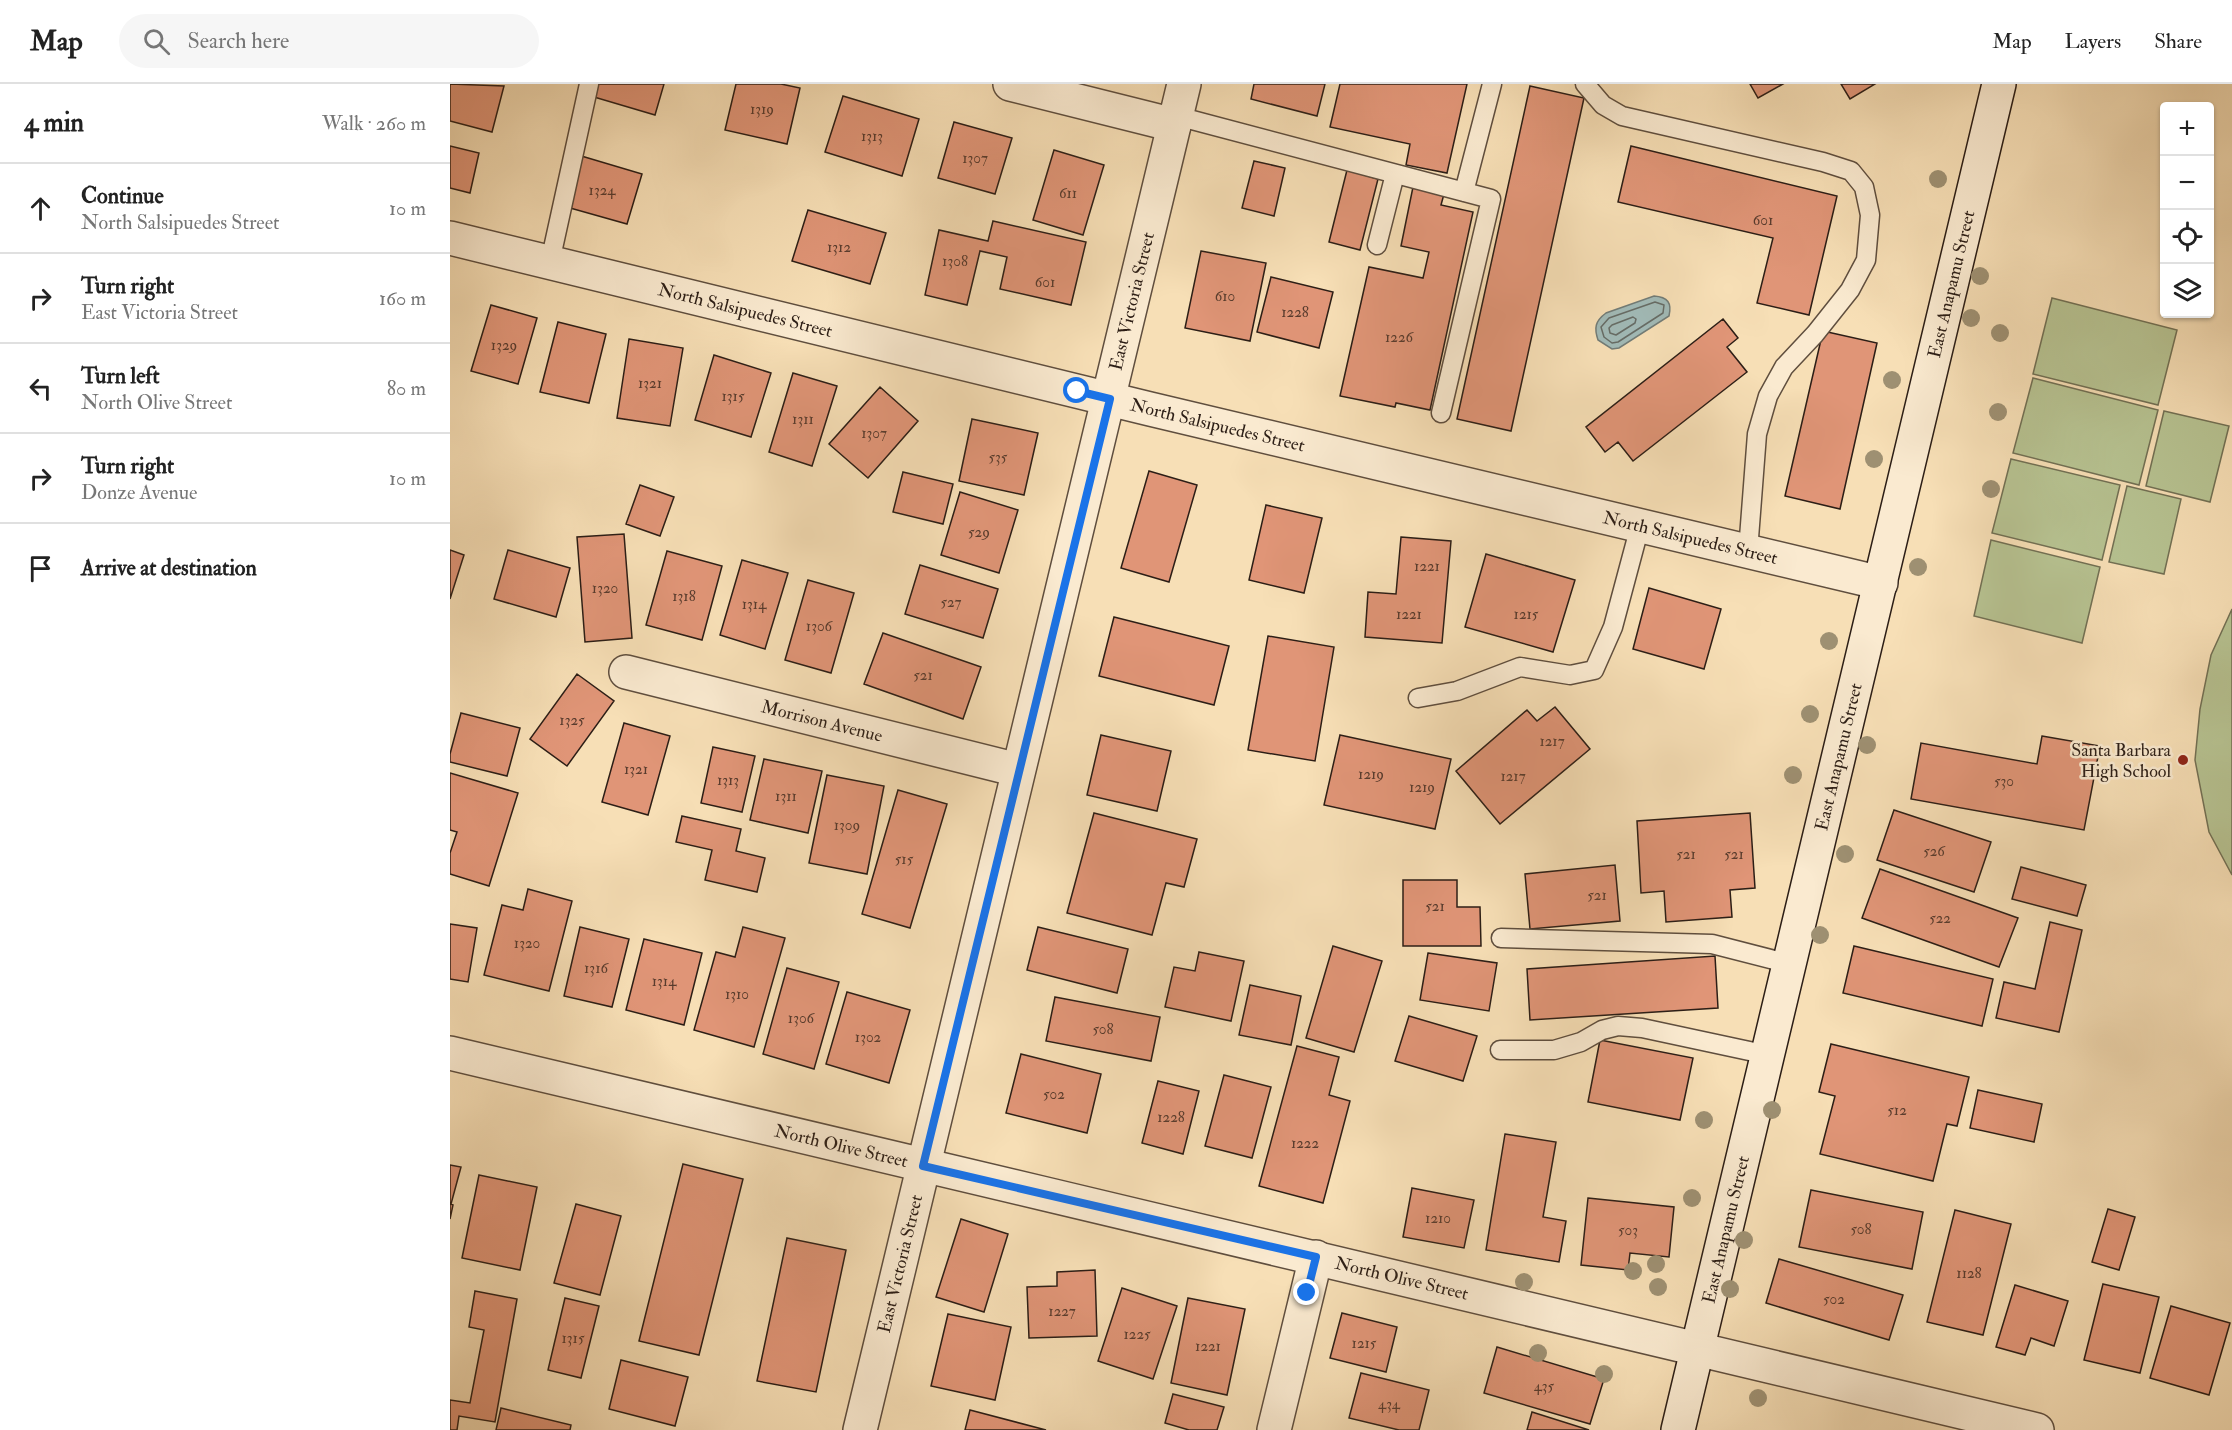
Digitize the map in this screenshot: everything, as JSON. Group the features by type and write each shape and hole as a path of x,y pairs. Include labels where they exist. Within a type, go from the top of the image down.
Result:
{"street":[{"path":"1010,84 1175,121"},
{"name":"East Victoria Street","path":"860,1430 1184,84"},
{"name":"East Anapamu Street","path":"1678,1430 1999,84"},
{"name":"North Salsipuedes Street","path":"450,238 1110,399 1881,583"},
{"name":"Morrison Avenue","path":"626,672 1018,770"},
{"name":"North Olive Street","path":"450,1053 2037,1430"},
{"path":"1274,1430 1316,1257"}],"lane":[{"path":"549,262 589,84"},
{"path":"1464,192 1492,84"},
{"path":"1585,84 1603,105 1622,116 1823,162 1851,171 1864,187 1870,215 1866,260 1850,290 1815,334 1784,367 1768,396 1757,434 1748,551"},
{"path":"1175,121 1395,174 1491,200 1441,413"},
{"path":"1377,245 1395,174"},
{"path":"1418,698 1457,691 1520,667 1570,675 1594,670 1613,627 1640,526"},
{"path":"1502,938 1712,944 1790,964"},
{"path":"1500,1050 1554,1050 1581,1042 1602,1030 1618,1026 1642,1028 1768,1054"}],"green space":[{"path":"2052,298 2177,330 2158,405 2033,374"},
{"path":"2033,378 2158,410 2139,485 2013,453"},
{"path":"2164,411 2229,426 2210,502 2146,486"},
{"path":"2011,459 2120,485 2102,560 1992,533"},
{"path":"2127,486 2181,499 2164,574 2109,562"},
{"path":"1991,540 2100,567 2082,643 1974,616"},
{"path":"2232,609 2232,875 2209,832 2195,760 2200,709 2211,655"}],"water":[{"path":"1654,296 1666,299 1670,308 1669,316 1619,348 1612,349 1598,340 1596,325 1606,313"}],"building":[{"path":"450,84 504,86 492,132 450,121"},
{"path":"598,84 664,84 655,115 594,97"},
{"path":"736,84 781,84 800,88 787,144 725,130"},
{"path":"1254,84 1325,84 1317,116 1251,99"},
{"path":"1340,84 1467,84 1447,173 1406,165 1410,144 1330,127"},
{"path":"1750,84 1783,84 1758,98"},
{"path":"1841,84 1875,84 1850,99"},
{"path":"1530,86 1584,98 1511,431 1457,419"},
{"path":"843,96 919,119 902,176 825,152"},
{"path":"954,122 1012,138 995,194 938,178"},
{"path":"450,146 479,153 470,193 450,188"},
{"path":"1631,146 1837,196 1809,315 1757,303 1773,238 1618,202"},
{"path":"1054,150 1104,165 1083,235 1033,220"},
{"path":"578,155 642,174 627,224 563,206"},
{"path":"1254,161 1285,168 1274,216 1242,208"},
{"path":"1347,170 1378,179 1360,250 1329,242"},
{"path":"1413,187 1444,194 1441,205 1473,212 1430,410 1396,403 1395,407 1340,396 1369,267 1423,278 1429,252 1401,246"},
{"path":"808,210 886,233 870,284 792,261"},
{"path":"993,221 1086,242 1071,305 1000,289 1007,257 980,251 967,305 925,295 939,230 988,241"},
{"path":"1201,251 1266,263 1250,341 1185,328"},
{"path":"1271,277 1333,292 1319,348 1257,332"},
{"path":"491,305 537,318 518,384 471,371"},
{"path":"1723,319 1738,338 1727,347 1747,372 1633,461 1618,442 1605,452 1586,427"},
{"path":"558,322 606,334 589,403 540,392"},
{"path":"1823,331 1877,343 1840,509 1785,496"},
{"path":"629,339 683,348 670,426 617,418"},
{"path":"714,355 771,373 751,437 695,420"},
{"path":"793,373 837,386 812,466 769,452"},
{"path":"880,387 918,421 868,478 829,444"},
{"path":"972,419 1038,433 1024,495 959,481"},
{"path":"1149,471 1197,485 1169,582 1121,568"},
{"path":"903,472 953,484 943,524 893,512"},
{"path":"640,485 674,497 660,536 626,524"},
{"path":"960,492 1018,510 999,573 941,555"},
{"path":"1266,505 1322,518 1304,593 1249,580"},
{"path":"624,534 632,638 585,642 577,537"},
{"path":"1401,537 1451,541 1442,643 1365,637 1368,592 1396,594"},
{"path":"450,550 464,555 450,599"},
{"path":"508,550 570,568 556,617 494,599"},
{"path":"667,551 722,566 702,640 646,625"},
{"path":"1486,554 1575,580 1553,652 1465,627"},
{"path":"742,560 788,573 765,649 720,635"},
{"path":"920,565 998,589 983,638 905,614"},
{"path":"808,580 854,593 831,673 785,660"},
{"path":"1649,588 1721,609 1704,669 1633,649"},
{"path":"1114,617 1229,646 1214,705 1099,676"},
{"path":"883,633 981,667 963,719 864,684"},
{"path":"1268,636 1334,647 1315,761 1248,750"},
{"path":"577,674 614,701 567,766 530,739"},
{"path":"1555,707 1590,749 1500,824 1456,771 1527,710 1537,721"},
{"path":"461,713 520,728 507,776 450,762"},
{"path":"624,723 670,736 648,815 602,802"},
{"path":"1101,735 1171,751 1157,811 1087,795"},
{"path":"1340,735 1451,759 1435,829 1324,805"},
{"path":"2042,736 2100,746 2084,830 1911,799 1921,743 2037,764"},
{"path":"713,747 755,756 742,812 701,803"},
{"path":"764,759 822,771 808,833 750,820"},
{"path":"450,773 518,793 489,886 450,874 450,853 457,832 450,830"},
{"path":"827,775 884,786 867,874 809,863"},
{"path":"898,790 947,804 910,928 862,914"},
{"path":"1894,810 1991,842 1974,892 1877,860"},
{"path":"1094,813 1197,839 1184,887 1166,883 1152,935 1067,913"},
{"path":"1750,813 1755,888 1730,890 1732,917 1666,922 1664,891 1641,893 1637,821"},
{"path":"682,816 741,829 736,851 765,858 757,892 705,880 712,850 676,842"},
{"path":"1615,865 1620,921 1530,929 1525,874"},
{"path":"2021,867 2086,885 2077,916 2012,899"},
{"path":"1880,869 2018,918 1999,967 1862,918"},
{"path":"1403,880 1457,880 1457,907 1480,907 1481,946 1403,946"},
{"path":"528,889 572,901 549,991 484,975 502,905 523,910"},
{"path":"2050,922 2082,930 2059,1032 1996,1018 2004,982 2035,989"},
{"path":"450,924 477,928 468,982 450,979"},
{"path":"580,927 629,939 612,1007 564,996"},
{"path":"743,927 785,938 754,1047 694,1030 716,952 735,957"},
{"path":"1038,927 1128,949 1117,993 1027,970"},
{"path":"644,939 702,953 684,1025 626,1010"},
{"path":"1333,946 1382,961 1354,1052 1306,1038"},
{"path":"1854,946 1993,979 1982,1026 1843,993"},
{"path":"1199,952 1244,961 1231,1021 1165,1007 1174,967 1195,971"},
{"path":"1428,953 1497,963 1489,1011 1420,1000"},
{"path":"1715,956 1718,1008 1530,1020 1527,969"},
{"path":"787,968 839,982 814,1069 763,1054"},
{"path":"1250,985 1301,996 1291,1045 1239,1035"},
{"path":"847,992 910,1010 889,1083 826,1064"},
{"path":"1055,997 1160,1017 1151,1061 1046,1041"},
{"path":"1409,1016 1477,1036 1463,1081 1395,1061"},
{"path":"1600,1040 1693,1058 1680,1120 1588,1102"},
{"path":"1831,1044 1969,1077 1957,1126 1947,1124 1933,1181 1820,1154 1835,1096 1819,1092"},
{"path":"1297,1046 1339,1057 1329,1095 1350,1101 1323,1203 1259,1186"},
{"path":"1021,1054 1101,1074 1087,1133 1006,1113"},
{"path":"1224,1075 1271,1087 1252,1158 1205,1146"},
{"path":"1158,1081 1199,1091 1183,1154 1142,1143"},
{"path":"1978,1090 2042,1104 2034,1142 1970,1128"},
{"path":"1505,1134 1556,1142 1543,1217 1566,1221 1559,1262 1486,1250"},
{"path":"683,1164 743,1179 699,1355 639,1341"},
{"path":"450,1165 461,1167 451,1204 453,1205 450,1219"},
{"path":"479,1175 537,1187 520,1270 462,1258"},
{"path":"1412,1188 1474,1200 1464,1248 1403,1237"},
{"path":"1811,1190 1923,1212 1912,1269 1799,1247"},
{"path":"1588,1198 1674,1207 1669,1257 1630,1253 1628,1270 1581,1265"},
{"path":"576,1204 621,1216 600,1295 554,1283"},
{"path":"2108,1209 2135,1217 2119,1270 2092,1262"},
{"path":"1955,1210 2011,1224 1983,1335 1927,1322"},
{"path":"961,1219 1008,1234 984,1312 936,1297"},
{"path":"787,1238 846,1250 816,1392 757,1381"},
{"path":"1779,1259 1903,1295 1889,1340 1766,1303"},
{"path":"1095,1270 1097,1336 1029,1338 1027,1287 1057,1286 1057,1272"},
{"path":"2103,1284 2159,1297 2140,1373 2084,1360"},
{"path":"2015,1285 2068,1301 2054,1346 2031,1338 2025,1355 1996,1347"},
{"path":"1122,1288 1177,1306 1153,1379 1098,1361"},
{"path":"475,1291 517,1299 495,1422 459,1416 457,1430 450,1430 450,1400 470,1403 484,1330 469,1327"},
{"path":"565,1298 599,1306 581,1378 548,1370"},
{"path":"1188,1298 1245,1309 1227,1395 1171,1383"},
{"path":"2171,1306 2230,1323 2209,1395 2150,1378"},
{"path":"1342,1313 1397,1327 1386,1372 1330,1358"},
{"path":"948,1314 1011,1327 995,1400 931,1386"},
{"path":"1497,1347 1604,1379 1590,1424 1484,1393"},
{"path":"621,1360 688,1377 675,1426 609,1409"},
{"path":"1361,1373 1429,1390 1419,1430 1399,1430 1349,1418"},
{"path":"1173,1394 1224,1407 1217,1430 1189,1430 1165,1423"},
{"path":"501,1408 571,1425 570,1430 496,1430"},
{"path":"970,1410 1046,1430 965,1430"},
{"path":"1532,1412 1589,1430 1527,1430"}],"place":[{"name":"Santa Barbara High School","path":"2183,760"}],"route":[{"path":"1077,391 1110,399 923,1166 1316,1257 1307,1293"}]}
